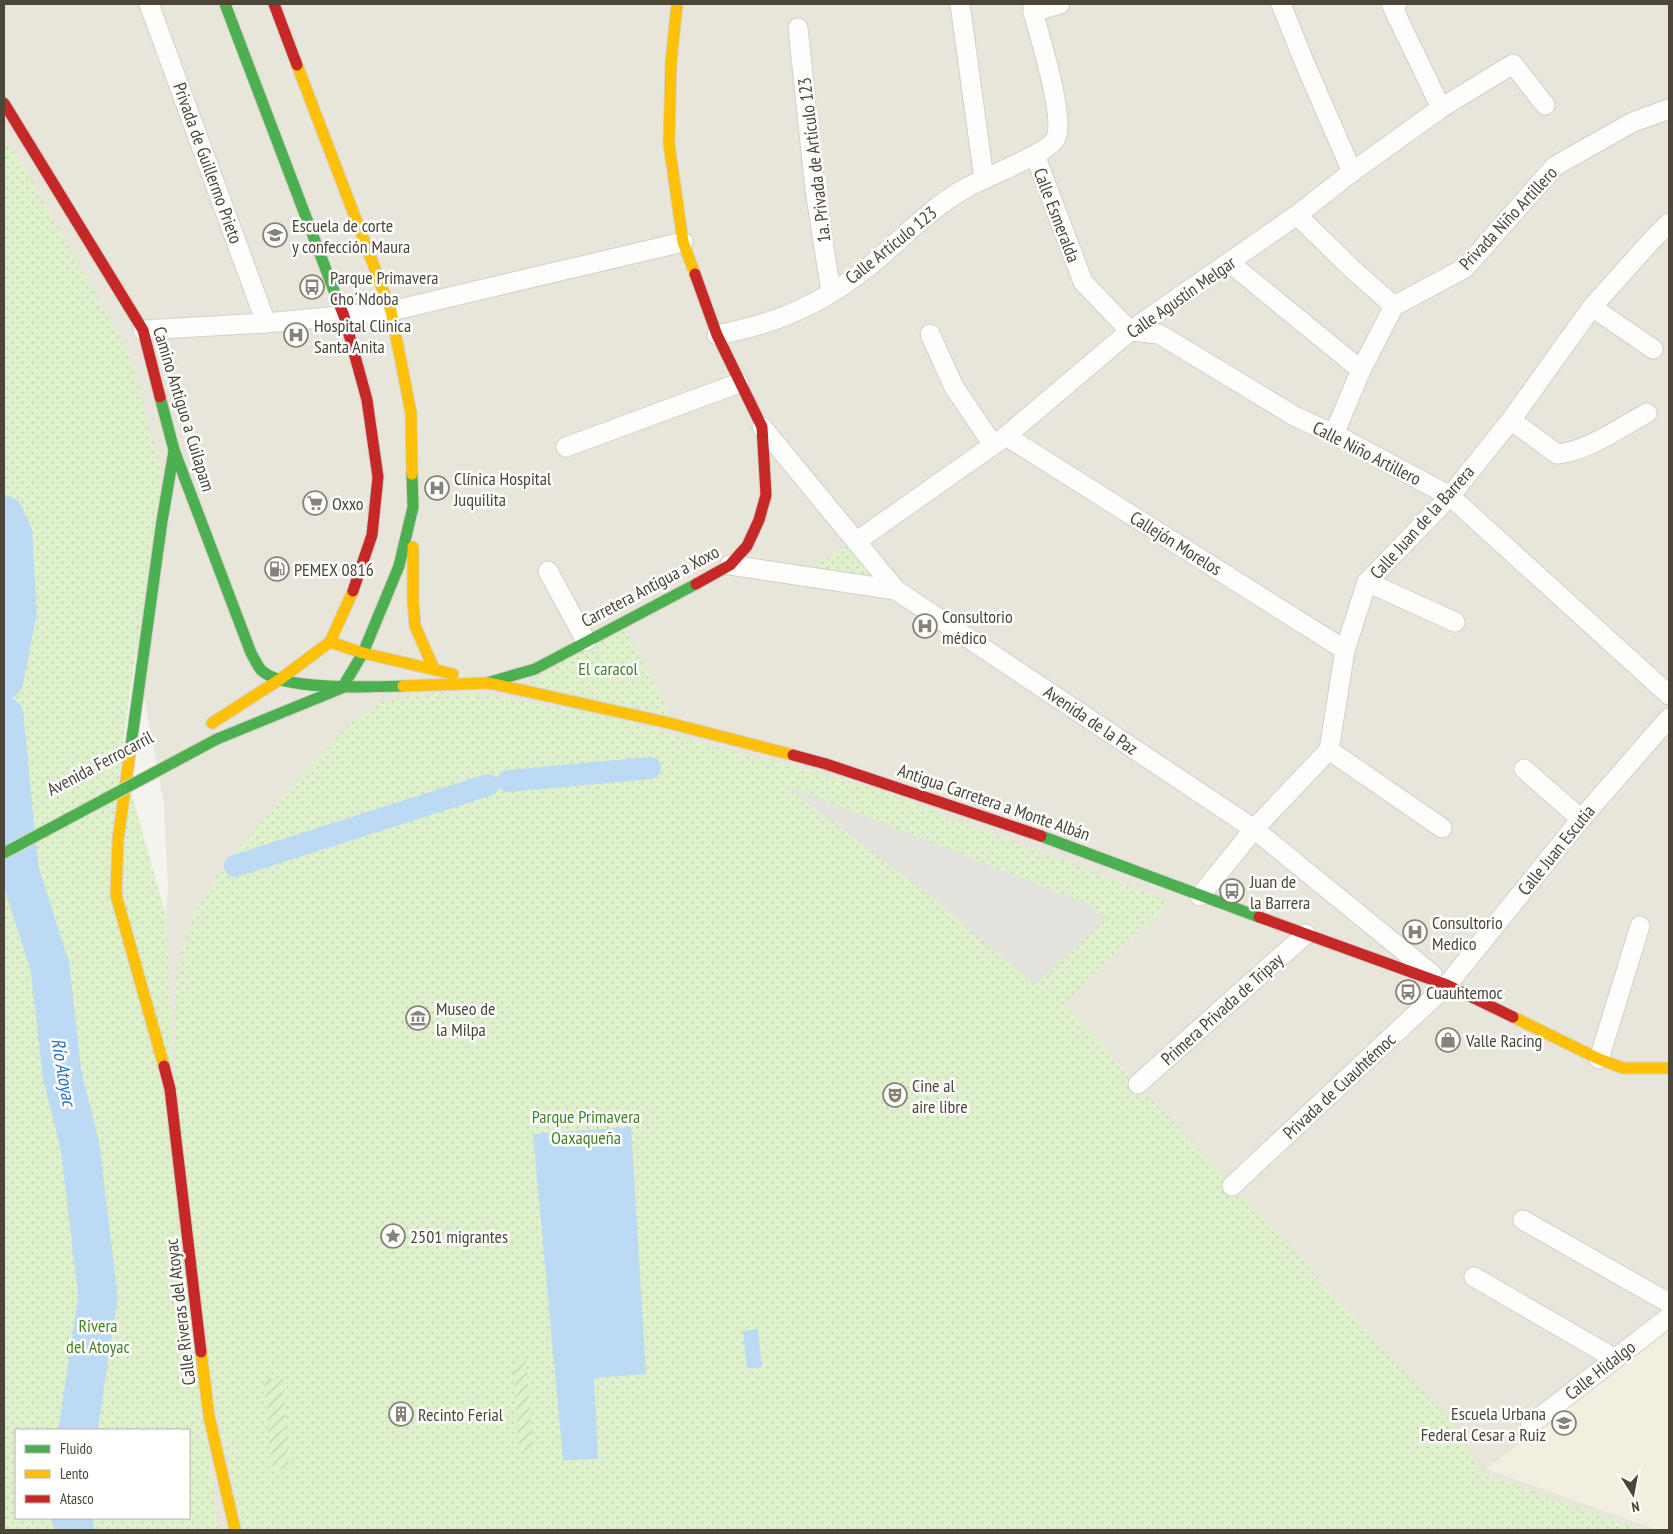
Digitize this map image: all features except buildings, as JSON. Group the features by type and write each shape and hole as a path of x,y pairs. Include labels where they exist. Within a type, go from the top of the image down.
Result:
{"main road":[{"path":"208,725 279,680 330,642 349,601 372,535 378,477 367,400 344,316 225,4"},
{"path":"274,4 391,311 411,413 413,601 415,626 434,669"},
{"name":"Carretera Antigua a Xoxo","path":"489,683 535,668 730,565 747,546 759,520 766,495 762,427 717,335 684,242 669,144 671,62 677,4"},
{"name":"Camino Antiguo a Cuilapam","path":"4,103 143,330 174,450 251,653 261,670 279,680"},
{"name":"Calle Riveras del Atoyac","path":"174,450 162,521 119,830 116,896 170,1089 209,1416 235,1530"},
{"path":"4,853 217,738 342,688 363,653 399,566 413,507"},
{"path":"330,642 363,653 489,683"},
{"name":"Antigua Carretera a Monte Albán","path":"279,680 342,688 489,683 669,723 826,764 1075,848 1200,896 1447,985 1599,1059 1623,1068 1669,1068"},
{"name":"Avenida Ferrocarril","path":"116,773 142,760"},
{"path":"1623,1068 1654,1080"}],"street":[{"name":"Privada de Guillermo Prieto","path":"149,4 266,323"},
{"path":"960,4 984,179"},
{"path":"1033,8 1060,4"},
{"path":"1281,4 1352,172"},
{"path":"1397,4 1392,6 1441,108"},
{"name":"Calle Esmeralda","path":"1033,8 1057,109 1059,126 1056,140 1035,156 1083,282 1130,332"},
{"name":"1a. Privada de Artículo 123","path":"798,28 815,190 831,292"},
{"name":"Calle Agustín Melgar","path":"857,542 1000,441 1130,332 1297,215 1352,172 1441,108 1513,64 1545,105"},
{"name":"Privada Niño Artillero","path":"1394,306 1465,268 1555,166 1633,122 1669,109"},
{"name":"Calle Artículo 123","path":"717,335 774,321 808,306 878,259 922,218 966,187 1035,156"},
{"path":"1297,215 1394,306 1362,370 1334,434"},
{"name":"Calle Juan de la Barrera","path":"1329,750 1345,650 1367,582 1450,496 1511,420 1592,307 1669,223"},
{"path":"143,330 266,323 391,311 684,242"},
{"path":"1230,263 1362,370"},
{"path":"1592,307 1653,349"},
{"name":"Calle Niño Artillero","path":"1130,332 1159,334 1296,417 1334,434 1450,496 1669,695"},
{"path":"930,334 954,387 1000,441"},
{"path":"566,447 739,383"},
{"path":"1511,420 1557,454 1568,454 1597,441 1647,413"},
{"name":"Avenida de la Paz","path":"762,427 896,590 1254,829 1447,985"},
{"name":"Callejón Morelos","path":"1000,441 1345,650"},
{"path":"730,565 896,590"},
{"path":"548,571 586,640"},
{"path":"1367,582 1454,622"},
{"name":"Calle Juan Escutia","path":"1447,985 1581,818 1669,718"},
{"path":"1200,896 1254,829 1329,750 1442,828"},
{"path":"1524,769 1581,818"},
{"path":"1599,1059 1640,926"},
{"name":"Primera Privada de Tripay","path":"1138,1084 1306,934"},
{"name":"Privada de Cuauhtémoc","path":"1232,1186 1447,985"},
{"path":"1523,1220 1669,1303"},
{"path":"1474,1277 1614,1358"},
{"name":"Calle Hidalgo","path":"1531,1424 1669,1317"}],"shaded area":[{"path":"4,4 1669,4 1669,1530 217,1530 148,1084 168,891 164,804 96,440 4,302"},
{"path":"783,784 1083,902 1107,918 1035,985 933,898"},
{"path":"1669,1328 1669,1530 1658,1530 1486,1469"}],"green space":[{"name":"Parque Primavera Oaxaqueña","path":"4,138 28,174 128,352 162,471 121,755 166,916 175,1110 177,969 190,921 216,878 267,814 350,724 384,700 435,692 490,695 592,713 878,790 1171,902 1063,1003 1457,1428 1480,1473 1641,1530 243,1530 185,1270 219,1530 4,1530"},
{"path":"857,541 896,590 795,575"},
{"name":"El caracol","path":"623,623 670,716 527,684"},
{"path":"526,1360 533,1450 519,1451 512,1361"},
{"path":"283,1378 289,1468 272,1469 264,1379"}],"water":[{"path":"631,1127 646,1374 594,1378 598,1459 563,1460 533,1134"},
{"path":"758,1329 762,1367 747,1368 743,1331"}],"waterway":[{"name":"Río Atoyac","path":"4,515 13,534 17,613 4,680"},
{"name":"Río Atoyac","path":"4,716 19,870 50,967 62,1074 80,1146 98,1297 78,1429"},
{"path":"508,781 650,768"},
{"path":"235,866 488,785"},
{"name":"Río Atoyac","path":"71,1519 75,1530"}],"traffic: fast":[{"path":"225,4 336,296"},
{"path":"160,397 174,450 251,653 261,670 272,677 307,685 350,687 403,686"},
{"path":"130,752 162,521 174,451"},
{"path":"217,739 342,688 363,653 399,566 413,507 412,474"},
{"path":"490,682 535,669 696,584"},
{"path":"4,853 217,739"},
{"path":"1041,836 1259,917"}],"traffic: slow":[{"path":"677,4 671,62 669,144 683,242 695,274"},
{"path":"297,65 391,311 411,413 412,474"},
{"path":"413,547 415,626 434,669"},
{"path":"212,723 279,680 330,642 353,591"},
{"path":"330,642 363,653 453,674"},
{"path":"403,686 489,683 669,723 793,755"},
{"path":"130,752 118,840 116,895 164,1066"},
{"path":"1513,1017 1599,1059 1623,1068 1669,1068"},
{"path":"201,1352 209,1416 235,1530"}],"traffic: jam":[{"path":"274,4 297,65"},
{"path":"4,103 143,330 160,397"},
{"path":"695,274 717,335 762,427 766,495 759,520 747,546 730,565 696,584"},
{"path":"336,296 344,316 367,400 378,477 372,535 353,591"},
{"path":"793,755 826,764 1041,836"},
{"path":"1259,917 1447,985 1513,1017"},
{"path":"164,1066 170,1089 201,1352"}],"place":[{"name":"Escuela de corte y confección Maura","path":"275,235"},
{"name":"Parque Primavera Cho´Ndoba","path":"312,287"},
{"name":"Hospital Clinica Santa Anita","path":"296,335"},
{"name":"Clínica Hospital Juquilita","path":"437,488"},
{"name":"Oxxo","path":"315,503"},
{"name":"PEMEX 0816","path":"277,569"},
{"name":"Consultorio médico","path":"925,626"},
{"name":"Juan de la Barrera","path":"1232,891"},
{"name":"Consultorio Medico","path":"1415,932"},
{"name":"Cuauhtemoc","path":"1408,992"},
{"name":"Museo de la Milpa","path":"418,1018"},
{"name":"Valle Racing","path":"1448,1040"},
{"name":"Cine al aire libre","path":"895,1095"},
{"name":"2501 migrantes","path":"393,1236"},
{"name":"Recinto Ferial","path":"401,1414"},
{"name":"Escuela Urbana Federal Cesar a Ruiz","path":"1564,1423"}],"park label":[{"name":"Rivera del Atoyac","path":"98,1335"}]}
